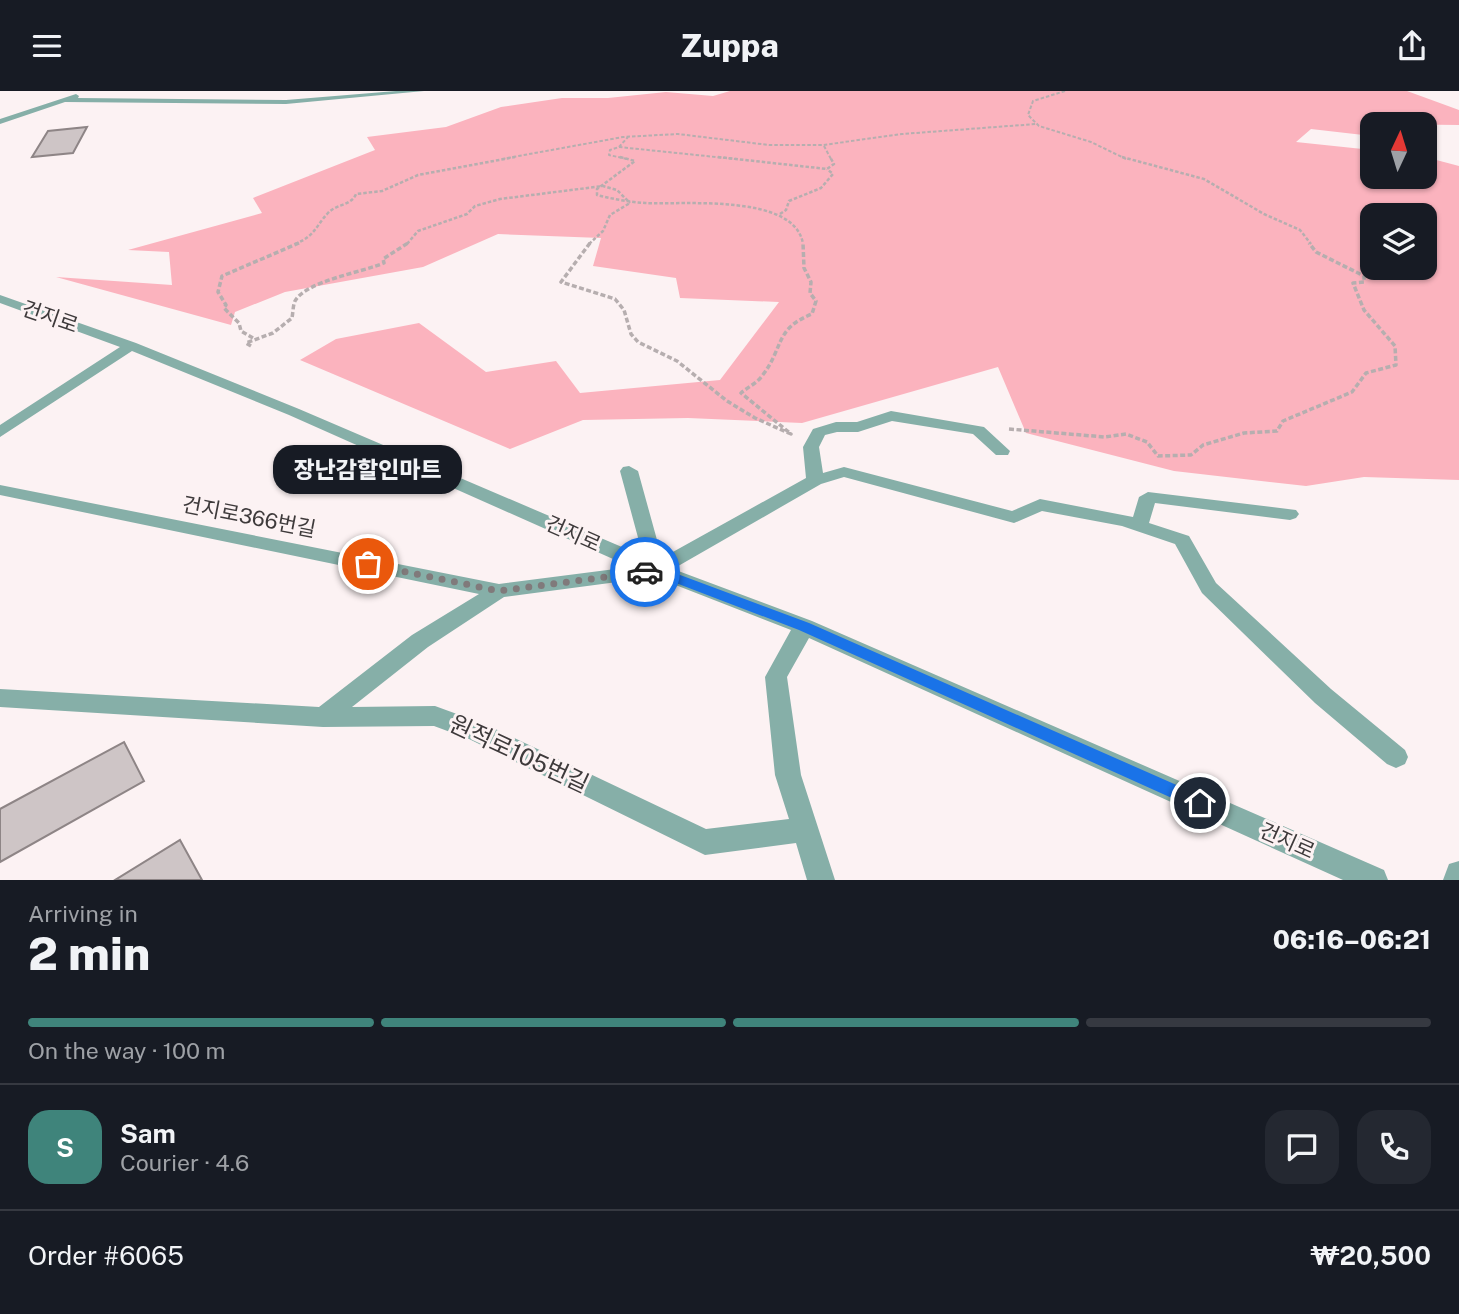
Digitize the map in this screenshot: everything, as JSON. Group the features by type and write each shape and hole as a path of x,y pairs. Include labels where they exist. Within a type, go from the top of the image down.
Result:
{"street":[{"path":"0,122 93,91"},
{"path":"66,100 207,99 286,102 421,91"},
{"name":"건지로","path":"0,299 131,346 294,412 656,571 804,627 1374,880"},
{"path":"0,432 131,346"},
{"path":"815,479 811,447 819,432 836,427 858,427 891,416 978,430 1002,451"},
{"path":"629,471 656,571 815,479 844,472 1014,517 1040,505 1139,526 1182,540 1209,588 1323,696 1396,757"},
{"name":"건지로366번길","path":"0,490 499,591 656,571"},
{"path":"1139,526 1149,497 1290,514"},
{"path":"323,717 420,641 499,591"},
{"path":"804,627 776,677 788,775 821,880"},
{"name":"원적로105번길","path":"0,698 323,717 435,716 478,732 705,842 805,829"},
{"path":"1457,880 1459,874"}],"path":[{"path":"998,428 1105,437 1126,434 1147,442 1158,456 1191,454 1203,445 1244,433 1277,431 1283,421 1352,392 1366,373 1396,365 1395,345 1366,317 1357,299 1353,283 1364,282 1364,276 1316,252 1300,230 1264,215 1204,179 1135,162 1091,142 1036,124 1028,115 1033,101 1065,91"},
{"path":"253,338 241,331 239,323 224,308 226,305 218,292 222,277 309,239 328,213 354,199 356,194 382,191 418,176 474,163 628,137 678,134 760,144 823,145 902,134 1036,124"},
{"path":"619,147 628,137"},
{"path":"823,145 834,165 827,170"},
{"path":"630,202 610,215 603,231 592,240 580,260 567,270 561,282 615,299 624,310 631,334 638,342 677,361 727,401 755,418 791,434 741,393 762,378 775,354 779,335 795,319 812,314 816,300 810,293 811,282 802,274 801,256 804,250 800,232 780,214 722,205 630,202 597,195 597,189 635,161 609,155 610,150 619,147 827,170 833,174 820,188 789,201 786,210 780,214"},
{"path":"251,346 246,344 253,338 273,333 292,318 295,301 308,291 364,268 384,263 383,259 402,249 418,231 467,214 475,206 500,199 603,186 617,190 630,202"}],"shaded area":[{"path":"730,91 1407,91 1459,110 1459,125 1437,125 1437,112 1360,112 1360,135 1311,129 1296,142 1360,149 1360,189 1437,189 1437,160 1459,166 1459,480 1364,477 1306,486 1174,471 1026,433 998,367 802,423 688,418 583,420 510,449 300,360 336,339 419,323 486,372 556,361 580,393 720,380 779,302 680,298 676,278 593,266 601,238 498,234 423,267 285,292 235,312 231,325 56,277 172,285 169,252 128,250 262,213 253,198 375,150 367,137 446,127 501,107 562,98 608,98 666,92 713,96"}],"building":[{"path":"87,127 73,153 32,157 48,131"},
{"path":"124,742 144,781 0,862 0,809"},
{"path":"180,840 202,880 115,880"}],"way so far":[{"path":"368,564 499,591 645,572"}],"place":[{"name":"장난감할인마트","path":"368,564"}],"route":[{"path":"645,572 656,571 804,627 1200,803"}]}
